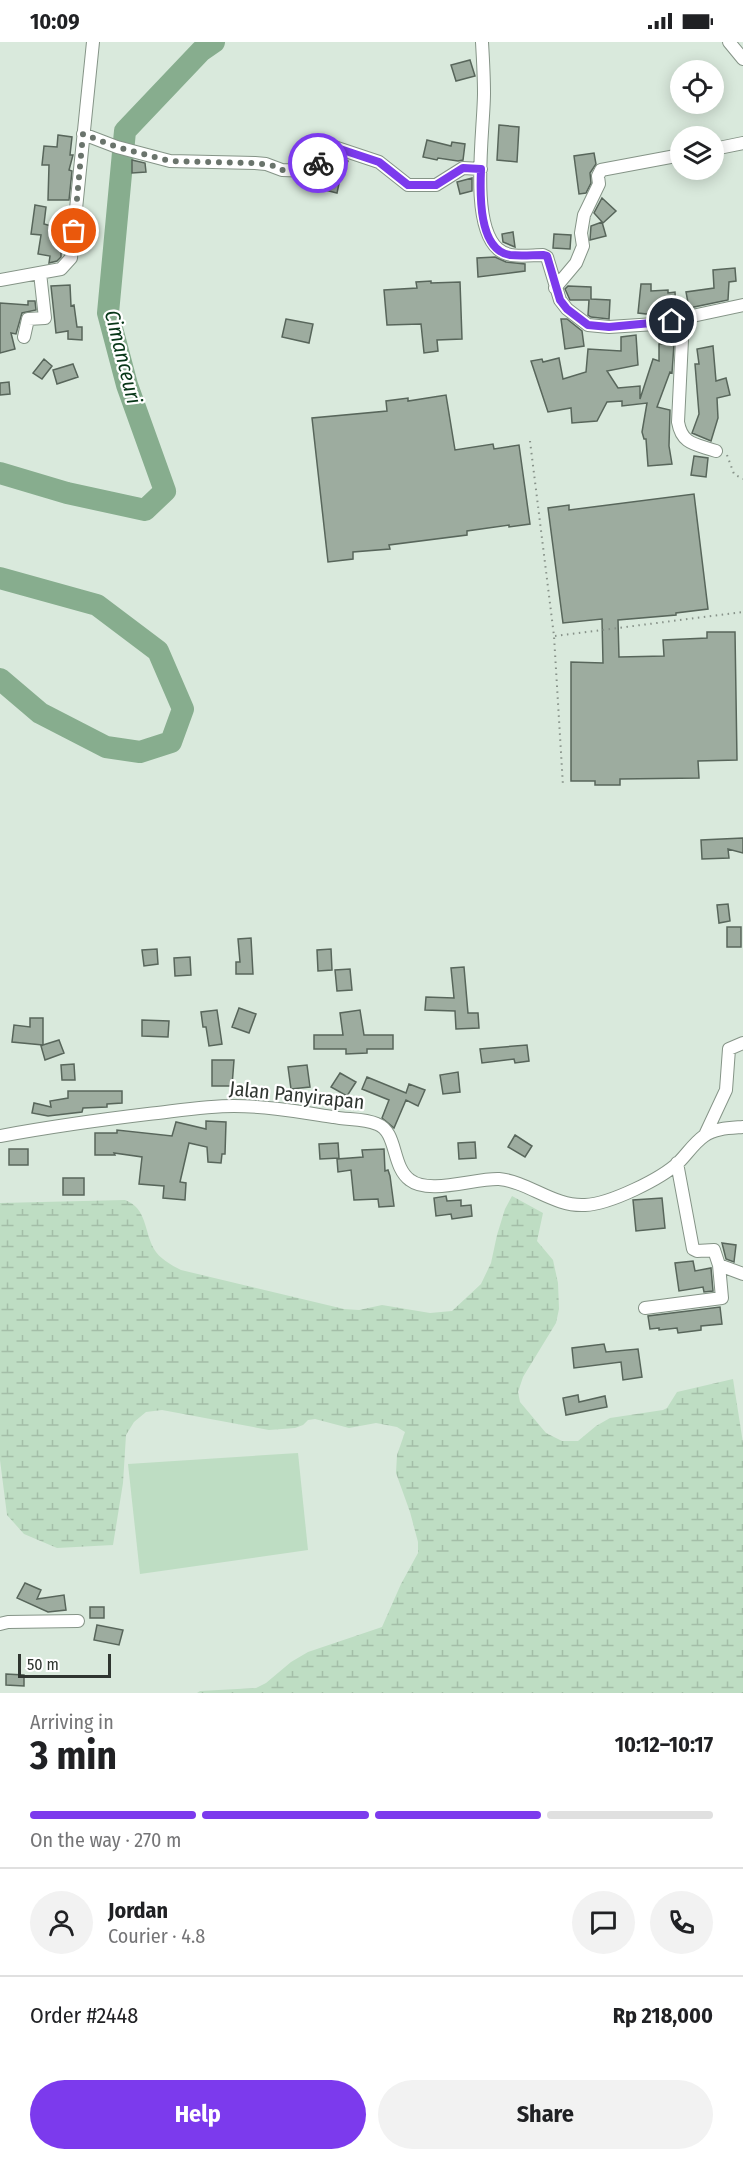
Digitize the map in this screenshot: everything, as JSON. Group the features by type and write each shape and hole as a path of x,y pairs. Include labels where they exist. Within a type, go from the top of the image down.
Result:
{"street":[{"path":"0,280 61,270 71,258 93,42"},
{"path":"482,42 484,92 481,209 488,236 500,251 510,255 547,256 560,300 567,309 588,325 597,327 636,326 683,320 743,305"},
{"path":"729,42 743,59"},
{"path":"83,134 117,147 170,161 255,163 274,166 282,170 311,171 331,146 379,162 408,185 436,185 463,168 481,169"},
{"path":"724,147 743,143"},
{"path":"555,288 576,263 583,246 581,233 584,215 599,183 598,176 601,170 670,157"},
{"path":"24,337 28,319 45,318 40,273"},
{"path":"683,320 678,422 680,432 686,441 716,451"},
{"path":"705,1135 726,1090 729,1049 743,1042"},
{"name":"Jalan Panyirapan","path":"0,1136 49,1126 213,1107 284,1109 347,1120 362,1120 384,1127 390,1134 400,1168 410,1180 418,1184 432,1186 498,1179 511,1181 556,1200 584,1206 608,1201 645,1184 677,1163 705,1135"},
{"path":"705,1135 718,1130 743,1126"},
{"path":"645,1308 722,1298 719,1265 714,1250 697,1251 693,1249 677,1163"},
{"path":"719,1265 743,1274"},
{"path":"0,1624 78,1621"}],"path":[{"path":"530,441 554,636 562,786"},
{"path":"716,451 728,456 734,474 743,479"},
{"path":"554,636 743,612"}],"green space":[{"path":"512,1196 543,1213 537,1241 553,1260 558,1283 559,1309 556,1323 523,1377 518,1392 520,1402 546,1433 562,1441 578,1441 610,1418 663,1410 667,1408 677,1392 733,1379 743,1443 743,1693 197,1693 256,1688 308,1652 382,1627 418,1553 418,1542 410,1512 396,1473 397,1455 405,1432 397,1427 376,1423 349,1428 315,1419 308,1420 295,1428 269,1430 162,1410 146,1412 134,1422 126,1435 123,1483 113,1545 57,1548 24,1534 7,1515 0,1460 0,1203 125,1200 137,1208 141,1214 156,1252 181,1270 344,1309 359,1310 382,1305 430,1313 452,1311 481,1284 491,1263 505,1209"},
{"path":"298,1453 308,1550 140,1574 128,1464"}],"building":[{"path":"470,60 475,76 456,81 451,65"},
{"path":"499,125 519,127 517,162 497,160"},
{"path":"58,135 72,137 70,155 73,155 69,170 72,171 69,200 48,200 49,165 42,165 44,146 57,147"},
{"path":"427,140 451,146 452,142 465,144 463,160 438,158 437,160 423,157"},
{"path":"594,153 596,164 590,173 591,183 586,193 579,194 574,156"},
{"path":"339,157 348,161 341,174 337,193 325,190 328,176"},
{"path":"132,160 145,163 146,172 132,173"},
{"path":"472,178 472,191 460,194 457,182"},
{"path":"602,198 616,211 603,223 594,213"},
{"path":"35,205 46,207 44,224 65,230 61,240 61,257 57,261 49,263 50,256 38,254 41,235 31,234"},
{"path":"602,222 606,236 590,240 591,226"},
{"path":"513,232 515,247 503,242 502,234"},
{"path":"554,234 571,235 570,249 553,248"},
{"path":"495,257 506,262 525,264 525,271 478,277 477,258"},
{"path":"735,268 736,281 729,282 728,300 689,308 686,292 714,288 713,270"},
{"path":"431,281 431,283 460,282 462,339 437,340 438,351 424,353 421,324 387,325 384,290 417,288 416,282"},
{"path":"641,284 651,284 651,291 675,292 676,311 655,315 638,313"},
{"path":"70,285 71,306 74,305 77,327 82,327 82,340 68,339 68,331 56,333 51,286"},
{"path":"568,286 591,287 591,299 610,300 609,319 588,315 589,300 570,300 565,289"},
{"path":"28,301 35,301 36,310 22,313 16,334 11,333 15,349 0,353 0,303 28,305"},
{"path":"286,319 313,324 309,343 282,337"},
{"path":"561,319 567,319 582,331 584,346 565,349"},
{"path":"636,335 638,365 607,371 618,388 640,386 640,399 653,359 659,361 659,344 674,344 672,373 670,372 657,407 670,410 669,446 672,464 648,466 646,439 642,432 647,403 622,406 622,401 607,402 597,421 572,423 571,408 548,412 531,361 542,359 543,362 559,358 563,379 586,372 588,349 621,351 621,337"},
{"path":"713,346 716,381 726,378 730,395 717,398 718,418 711,441 692,433 699,414 695,364 699,364 697,349"},
{"path":"44,359 52,366 42,379 33,373"},
{"path":"73,364 78,377 57,384 53,370"},
{"path":"9,382 10,394 0,395 0,383"},
{"path":"446,395 455,450 493,444 494,449 519,445 530,524 467,531 467,535 389,545 390,549 353,552 353,559 328,562 312,418 387,411 386,401 408,398 408,401"},
{"path":"694,456 708,458 706,477 691,475"},
{"path":"694,494 708,609 676,613 676,615 618,620 619,657 664,656 663,640 707,638 707,632 735,632 737,760 698,761 699,778 620,779 620,785 595,785 595,781 571,781 571,662 603,663 602,619 563,623 548,508 569,505 569,510"},
{"path":"743,838 743,853 728,849 729,858 702,859 701,840"},
{"path":"728,904 730,921 719,923 717,905"},
{"path":"727,927 741,927 741,947 727,947"},
{"path":"251,938 253,974 236,974 236,962 240,962 238,939"},
{"path":"157,949 158,964 144,966 142,950"},
{"path":"331,949 332,970 318,971 317,950"},
{"path":"190,957 191,975 175,976 174,958"},
{"path":"464,967 468,1013 478,1013 479,1028 456,1029 455,1011 425,1010 426,997 454,998 451,968"},
{"path":"350,969 352,990 337,991 335,970"},
{"path":"239,1008 256,1014 249,1033 232,1027"},
{"path":"217,1010 222,1044 209,1046 201,1012"},
{"path":"360,1010 364,1035 393,1035 393,1049 367,1049 367,1053 346,1054 346,1049 314,1049 314,1035 343,1035 340,1013"},
{"path":"30,1018 43,1018 43,1045 12,1042 14,1025 30,1027"},
{"path":"142,1020 169,1021 168,1037 142,1036"},
{"path":"59,1040 64,1053 45,1060 41,1046"},
{"path":"527,1045 529,1061 515,1063 514,1059 482,1063 480,1049"},
{"path":"212,1060 234,1060 232,1086 212,1086"},
{"path":"74,1064 75,1080 62,1080 61,1065"},
{"path":"307,1065 310,1087 291,1089 288,1067"},
{"path":"458,1072 460,1092 443,1094 440,1075"},
{"path":"340,1073 356,1082 347,1096 331,1087"},
{"path":"367,1077 406,1093 409,1084 425,1090 418,1106 406,1100 394,1128 382,1118 389,1100 362,1089"},
{"path":"68,1091 122,1091 122,1103 107,1104 107,1107 83,1108 82,1112 48,1116 32,1113 34,1103 51,1107 50,1101 68,1098"},
{"path":"206,1121 226,1122 225,1154 222,1154 221,1163 208,1162 207,1147 189,1143 180,1182 186,1183 185,1200 163,1198 164,1186 139,1184 142,1157 114,1153 115,1155 95,1155 95,1133 117,1133 117,1130 172,1136 176,1122 206,1129"},
{"path":"515,1135 532,1146 525,1157 508,1147"},
{"path":"475,1142 476,1158 459,1159 458,1143"},
{"path":"338,1143 339,1158 320,1159 319,1144"},
{"path":"9,1149 28,1149 28,1165 9,1165"},
{"path":"384,1149 385,1171 388,1170 390,1176 394,1206 379,1207 378,1199 354,1200 351,1170 338,1172 337,1159 363,1157 362,1150"},
{"path":"63,1178 84,1178 84,1195 63,1195"},
{"path":"446,1196 447,1201 461,1200 461,1206 471,1205 472,1216 452,1219 451,1214 436,1216 434,1198"},
{"path":"662,1198 665,1228 636,1231 633,1200"},
{"path":"722,1243 736,1245 734,1262 726,1259"},
{"path":"693,1261 695,1271 711,1268 713,1291 704,1292 703,1287 679,1291 675,1263"},
{"path":"720,1307 722,1324 701,1326 701,1330 678,1333 677,1328 650,1329 648,1316"},
{"path":"604,1344 606,1352 638,1349 642,1377 623,1380 621,1362 574,1368 572,1348"},
{"path":"578,1395 579,1402 605,1396 607,1407 566,1415 563,1398"},
{"path":"25,1583 41,1590 37,1599 64,1595 66,1610 48,1612 17,1598"},
{"path":"90,1607 104,1607 104,1618 90,1618"},
{"path":"97,1625 123,1630 119,1645 94,1640"},
{"path":"6,1674 24,1675 24,1686 6,1685"}],"waterway":[{"name":"Cimanceuri","path":"0,473 67,493 145,510 165,491 127,385 108,313 125,131 201,51 214,42"},
{"name":"Cimanceuri","path":"0,578 97,605 158,651 183,709 171,742 140,752 106,747 40,713 0,679"}],"way so far":[{"path":"74,231 83,134 117,147 170,161 255,163 291,171 311,171 318,163"}],"route":[{"path":"318,163 331,146 379,162 408,185 436,185 463,168 481,169 481,209 488,236 500,251 510,255 547,256 560,300 581,321 597,327 636,326 672,321"}]}
